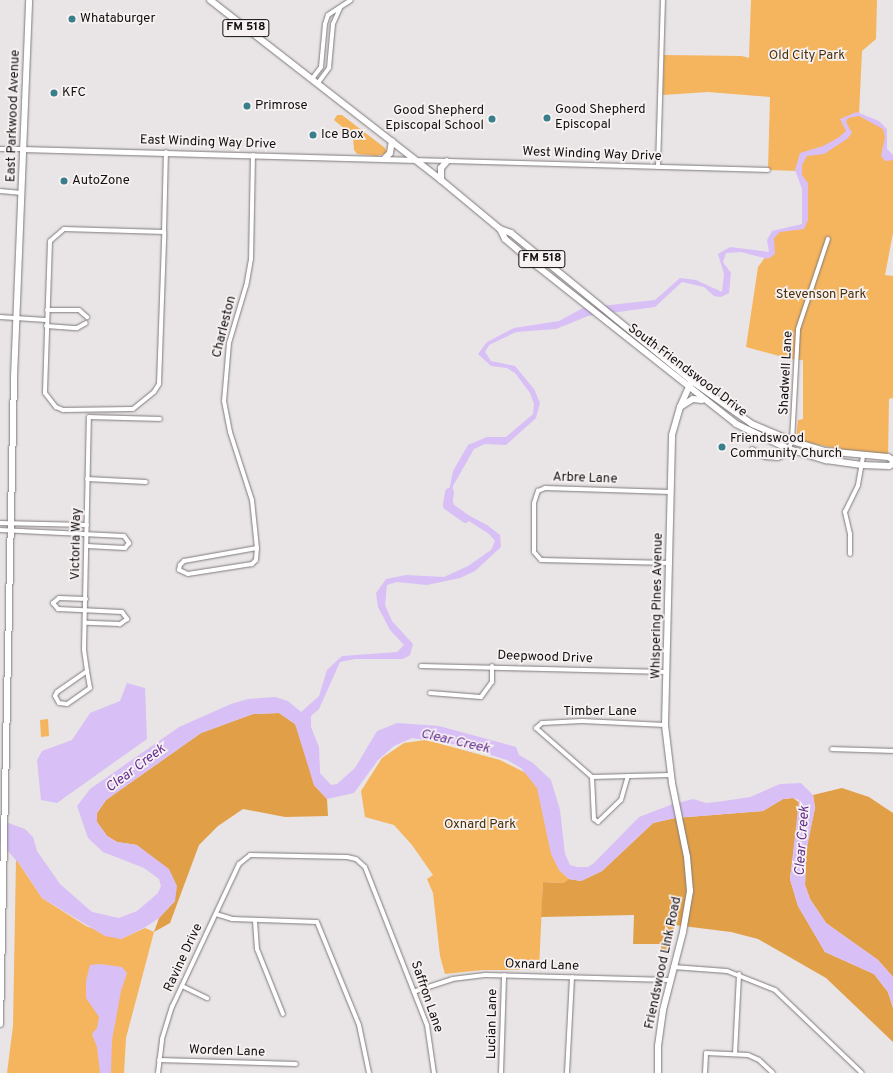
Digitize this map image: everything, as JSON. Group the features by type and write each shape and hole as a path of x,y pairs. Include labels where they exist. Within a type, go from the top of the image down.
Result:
{"main road":[{"name":"East Parkwood Avenue","path":"0,1024 10,523 29,0"},
{"name":"South Friendswood Drive","path":"210,0 392,141 500,229 511,233 692,381 752,424 792,441 824,451 863,456 888,457 893,460"},
{"path":"384,158 390,153 392,141"},
{"path":"441,180 441,168 447,161"},
{"name":"South Friendswood Drive","path":"500,229 505,239 572,295 687,387 741,426 789,449 826,460 862,465 888,466 893,464"},
{"name":"Whispering Pines Avenue","path":"682,834 670,775 665,725 668,672 672,435 687,387 692,381"},
{"path":"680,407 693,399 704,400"},
{"name":"Friendswood Link Road","path":"658,1073 658,1046 669,980 688,905 689,869 682,834"}],"street":[{"path":"312,79 321,67 325,24 328,15 341,8 351,0"},
{"path":"658,167 663,0"},
{"path":"318,83 329,68 332,24 341,8"},
{"path":"324,47 331,48"},
{"name":"East Winding Way Drive","path":"0,149 166,152 415,160"},
{"path":"164,232 64,229 48,246 45,393 56,407 63,410 133,409 154,392 159,384 164,232 166,152"},
{"name":"Charleston","path":"253,155 251,259 246,286 229,344 224,401 230,432 252,500 257,548 256,560 252,564 188,574 179,570 180,565 184,561 257,548"},
{"name":"West Winding Way Drive","path":"415,160 768,170"},
{"path":"2,191 22,193"},
{"name":"Shadwell Lane","path":"789,449 792,441 798,329 828,239"},
{"path":"47,310 79,310 87,317"},
{"path":"0,317 46,320"},
{"path":"46,326 77,328 86,323"},
{"name":"Victoria Way","path":"87,671 57,692 55,696 59,703 67,704 90,688 84,649 88,533 87,480 89,417 160,419"},
{"path":"752,449 770,458 782,457 789,449"},
{"path":"850,554 850,534 845,512 858,485 863,456"},
{"path":"87,480 146,482"},
{"name":"Arbre Lane","path":"670,563 541,560 534,552 534,496 545,488 671,492"},
{"path":"0,523 88,525"},
{"path":"0,530 88,533 124,536 129,543 125,548 87,546"},
{"path":"86,598 59,598 53,603 58,609 122,612 127,619 120,624 86,623"},
{"name":"Deepwood Drive","path":"421,666 492,666 668,672"},
{"path":"430,693 481,697 492,682 492,666"},
{"name":"Timber Lane","path":"592,777 536,728 542,723 582,720 665,725"},
{"path":"832,748 893,751"},
{"path":"628,776 621,800 598,822 594,820 592,777 628,776 670,775"},
{"name":"Ravine Drive","path":"158,1073 159,1060 168,1018 244,856"},
{"name":"Saffron Lane","path":"244,856 325,856 356,859 365,867 416,991 428,1025 434,1073"},
{"path":"216,914 232,919 255,921 317,922 365,1044 369,1073"},
{"path":"255,921 257,949 284,1014"},
{"path":"673,967 711,968 739,974 774,990 789,1000 862,1073"},
{"path":"735,1054 739,974"},
{"name":"Oxnard Lane","path":"416,991 452,979 504,975 669,980"},
{"name":"Lucian Lane","path":"501,1073 504,975"},
{"path":"567,1073 572,977"},
{"path":"182,986 207,998"},
{"path":"705,1073 706,1053 735,1054 759,1060 773,1073"},
{"name":"Worden Lane","path":"159,1060 296,1064"}],"green space":[{"name":"Stevenson Park","path":"751,0 877,0 876,39 862,51 859,115 883,127 886,137 882,151 893,158 893,233 885,275 893,276 893,398 889,399 888,455 861,454 801,441 797,438 798,420 803,419 803,360 790,359 746,347 758,267 771,249 770,240 776,233 805,224 805,188 798,171 768,170 770,97 708,92 663,95 664,55 742,56 749,58"},
{"path":"337,115 342,115 385,148 387,153 377,156 357,154 354,150 353,136 334,120"},
{"path":"48,719 49,736 41,737 40,720"},
{"name":"Oxnard Park","path":"426,740 500,760 534,777 543,797 559,870 569,879 563,883 543,882 539,970 482,970 445,974 440,956 433,893 427,879 433,875 412,845 394,825 365,817 361,791 382,758 404,743"},
{"path":"16,859 42,898 86,926 121,939 145,928 154,932 126,1038 124,1073 7,1073 13,1026"}],"shaded area":[{"path":"279,713 295,724 300,732 314,785 327,799 328,816 285,817 243,809 218,826 199,845 170,923 154,932 159,918 175,901 137,845 117,842 107,836 97,822 97,813 106,800 201,733 253,714"},
{"path":"842,788 869,797 893,813 893,977 878,960 826,923 810,899 805,885 807,843 815,808 813,795"},
{"path":"793,798 800,803 790,879 798,906 825,952 874,974 888,992 893,1008 893,1042 826,978 758,939 731,932 675,925 670,950 661,950 661,944 633,944 634,915 541,917 543,882 563,883 569,879 581,881 602,871 653,823 675,818 763,811 783,799"}],"water":[{"name":"Clear Creek","path":"857,112 879,121 887,129 887,149 893,155 893,160 885,161 881,156 885,137 883,129 859,116 848,118 846,122 852,133 847,139 824,154 807,156 802,165 802,175 808,183 808,220 804,229 780,232 774,238 775,254 768,259 741,252 726,253 723,262 731,273 729,293 721,297 714,296 704,287 682,282 655,307 588,316 556,329 516,332 489,345 485,352 491,361 515,366 534,389 540,403 536,418 506,445 485,444 474,449 453,486 452,499 455,508 487,525 500,535 501,547 475,571 460,578 427,585 397,582 387,585 385,605 392,621 413,644 410,655 403,659 355,659 340,662 319,709 311,716 311,727 319,747 320,773 331,785 337,784 355,768 377,731 397,723 439,726 516,747 519,755 533,763 551,780 560,810 565,854 570,865 577,867 588,867 594,863 639,817 673,804 693,799 706,803 750,797 780,784 801,783 813,795 815,808 806,853 805,885 810,899 826,923 878,960 893,977 893,1008 888,992 874,974 825,952 798,906 790,879 799,800 793,798 783,799 763,811 675,818 653,823 602,871 581,881 569,879 559,870 551,854 537,788 521,768 507,760 459,745 412,738 394,746 378,760 354,793 327,799 314,785 295,724 279,713 253,714 201,733 106,800 97,813 97,822 107,836 117,842 137,845 169,869 177,886 175,901 159,918 144,928 121,939 105,936 42,898 21,866 0,842 0,820 25,829 33,837 37,851 60,884 92,912 119,918 137,911 158,893 161,886 159,879 144,868 103,852 88,838 77,806 90,789 179,727 231,704 248,699 275,697 288,701 301,712 319,696 327,670 342,656 397,652 404,645 390,630 378,607 376,593 386,579 406,575 444,577 468,566 491,550 495,541 489,534 449,508 447,500 453,471 468,445 487,437 506,437 533,414 534,404 530,393 515,373 507,368 491,366 478,354 487,342 514,328 559,321 583,308 655,300 680,278 696,280 722,292 724,274 718,254 730,247 769,252 767,240 772,231 802,224 802,189 795,170 800,153 823,146 838,138 846,131 840,119"},
{"path":"127,683 145,688 147,739 57,803 41,800 37,760 42,751 72,740 90,713 120,701"},
{"path":"100,964 122,967 127,973 121,991 112,1040 111,1073 100,1073 97,1047 92,1034 97,1028 99,1017 86,998 86,981 90,965"}],"waterway":[{"path":"449,492 447,505 465,518"}],"place":[{"name":"Whataburger","path":"72,19"},
{"name":"KFC","path":"54,93"},
{"name":"Primrose","path":"247,106"},
{"name":"Good Shepherd Episcopal","path":"547,118"},
{"name":"Good Shepherd Episcopal School","path":"492,119"},
{"name":"Ice Box","path":"313,135"},
{"name":"AutoZone","path":"64,181"},
{"name":"Friendswood Community Church","path":"722,447"}],"park label":[{"name":"Old City Park","path":"807,56"}]}
